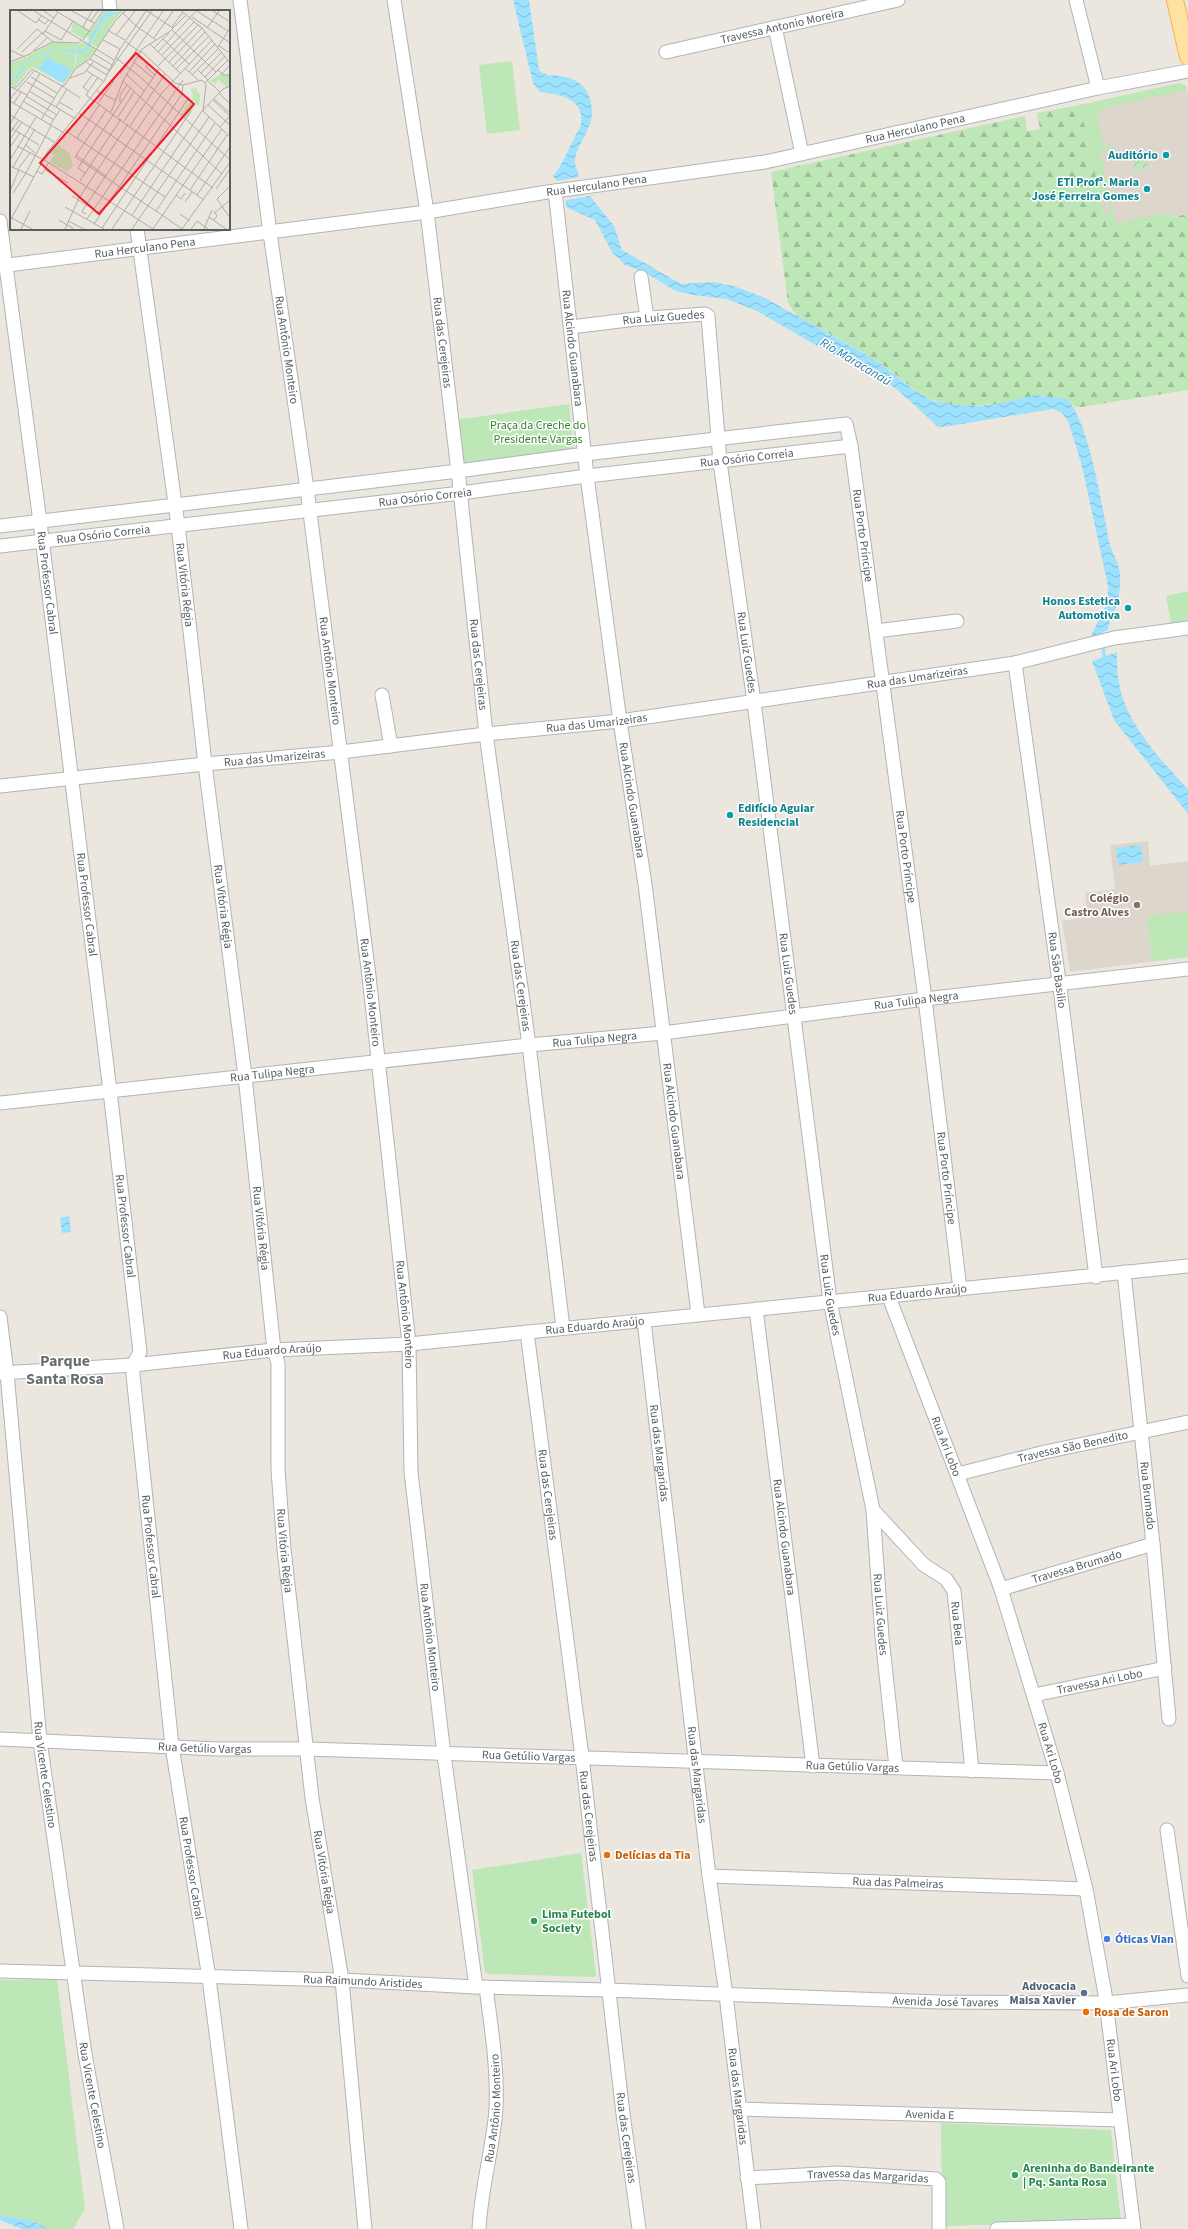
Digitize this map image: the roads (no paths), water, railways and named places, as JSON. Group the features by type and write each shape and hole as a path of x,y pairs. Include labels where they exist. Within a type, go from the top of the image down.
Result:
{"main road":[{"path":"1175,0 1188,57"}],"street":[{"path":"109,0 110,10"},
{"name":"Rua Antônio Monteiro","path":"240,0 270,233 310,510 378,1062 409,1344 411,1472 444,1755 496,2089 493,2135 483,2185 479,2229"},
{"name":"Rua das Cerejeiras","path":"394,0 427,212 461,493 486,734 529,1046 563,1328"},
{"name":"Travessa Antonio Moreira","path":"666,52 898,0"},
{"path":"1076,0 1098,88"},
{"path":"775,28 802,154"},
{"name":"Rua Herculano Pena","path":"2,266 427,212 558,191 765,162 1098,88 1188,71"},
{"name":"Rua Alcindo Guanabara","path":"558,191 587,476 620,721 645,884 698,1314"},
{"name":"Rua Professor Cabral","path":"0,221 2,266 40,522 110,1090 140,1352 133,1365 134,1382 172,1746 209,1978 241,2229"},
{"name":"Rua Vitória Régia","path":"137,230 178,525 205,764 245,1076 274,1350 278,1363 279,1486 312,1798 342,1980 365,2229"},
{"path":"641,277 647,318"},
{"name":"Rua Luiz Guedes","path":"571,327 647,318 705,314 708,316 720,462 754,702 830,1301 873,1510 882,1637 896,1767"},
{"name":"Rua Osório Correia","path":"0,526 844,423 848,425"},
{"name":"Rua Porto Príncipe","path":"848,425 925,999 960,1289"},
{"name":"Rua Osório Correia","path":"0,546 851,446"},
{"path":"876,631 957,621"},
{"name":"Rua das Umarizeiras","path":"0,786 72,777 341,752 486,734 620,721 1015,663 1114,638 1188,628"},
{"name":"Rua São Basilio","path":"1015,663 1059,983 1096,1276"},
{"path":"382,695 391,746"},
{"name":"Rua Tulipa Negra","path":"0,1103 110,1090 663,1033 925,999 1188,969"},
{"name":"Rua Eduardo Araújo","path":"4,1373 133,1365 274,1350 409,1344 1188,1266"},
{"name":"Rua Brumado","path":"1124,1272 1140,1434 1153,1544 1169,1719"},
{"name":"Rua Ari Lobo","path":"889,1297 1001,1589 1034,1695 1056,1773 1086,1889 1106,2003 1134,2227"},
{"name":"Rua Alcindo Guanabara","path":"756,1309 814,1766"},
{"name":"Rua Vicente Celestino","path":"0,1317 4,1373 40,1741 85,2054 116,2229"},
{"name":"Rua das Margaridas","path":"644,1321 709,1876 726,1994 754,2229"},
{"name":"Rua das Cerejeiras","path":"527,1332 582,1757 608,1990 639,2229"},
{"name":"Travessa São Benedito","path":"958,1474 1046,1452 1140,1434 1188,1422"},
{"name":"Rua Bela","path":"873,1510 924,1565 946,1579 954,1591 972,1771"},
{"name":"Travessa Brumado","path":"1001,1589 1153,1544"},
{"name":"Travessa Ari Lobo","path":"1034,1695 1165,1668"},
{"name":"Rua Getúlio Vargas","path":"0,1739 444,1755 582,1757 696,1763 896,1767 1056,1773"},
{"path":"1166,1830 1188,1976"},
{"name":"Rua das Palmeiras","path":"709,1876 1086,1889"},
{"name":"Rua Raimundo Aristides","path":"0,1971 209,1978 342,1980 481,1987 726,1994"},
{"name":"Avenida José Tavares","path":"726,1994 940,2002 1106,2003 1188,1995"},
{"name":"Avenida E","path":"740,2109 1120,2120"},
{"name":"Travessa das Margaridas","path":"747,2178 838,2173 936,2179 939,2182 939,2229"},
{"path":"996,2229 1134,2227"}],"water":[{"path":"513,0 529,0 539,70 548,75 572,79 582,85 588,94 592,106 592,113 590,125 575,159 579,177 557,181 553,176 580,128 581,115 579,108 575,103 562,96 540,92 533,83"},
{"path":"590,196 614,226 622,250 681,284 712,282 734,286 765,298 860,351 881,364 914,390 933,401 958,405 979,406 1003,403 1035,395 1067,399 1075,411 1089,446 1110,545 1120,574 1119,597 1108,630 1090,638 1108,601 1108,586 1082,466 1068,421 1062,413 1053,409 943,427 937,426 900,392 883,379 862,367 826,351 757,311 727,299 693,295 676,291 644,272 625,265 612,252 595,220 566,207 566,200"},
{"path":"1117,652 1117,672 1119,683 1129,713 1156,754 1188,789 1188,814 1114,720 1092,661"},
{"path":"1141,845 1143,862 1118,865 1116,848"},
{"path":"69,1216 71,1232 62,1233 60,1218"},
{"path":"0,2216 29,2220 49,2229 22,2229 0,2220"}],"waterway":[{"name":"Rio Maracanaú","path":"1100,629 1105,661"}],"place":[{"name":"Auditório","path":"1166,155"},
{"name":"ETI Profª. Maria José Ferreira Gomes","path":"1147,189"},
{"name":"Honos Estetica Automotiva","path":"1128,608"},
{"name":"Edifício Aguiar Residencial","path":"730,815"},
{"name":"Colégio Castro Alves","path":"1137,905"},
{"name":"Delícias da Tia","path":"607,1855"},
{"name":"Lima Futebol Society","path":"534,1921"},
{"name":"Óticas Vian","path":"1107,1939"},
{"name":"Advocacia Maisa Xavier","path":"1084,1993"},
{"name":"Rosa de Saron","path":"1086,2012"},
{"name":"Areninha do Bandeirante | Pq. Santa Rosa","path":"1015,2175"}],"district":[{"name":"Parque Santa Rosa","path":"65,1369"}],"park label":[{"name":"Praça da Creche do Presidente Vargas","path":"538,432"}]}
